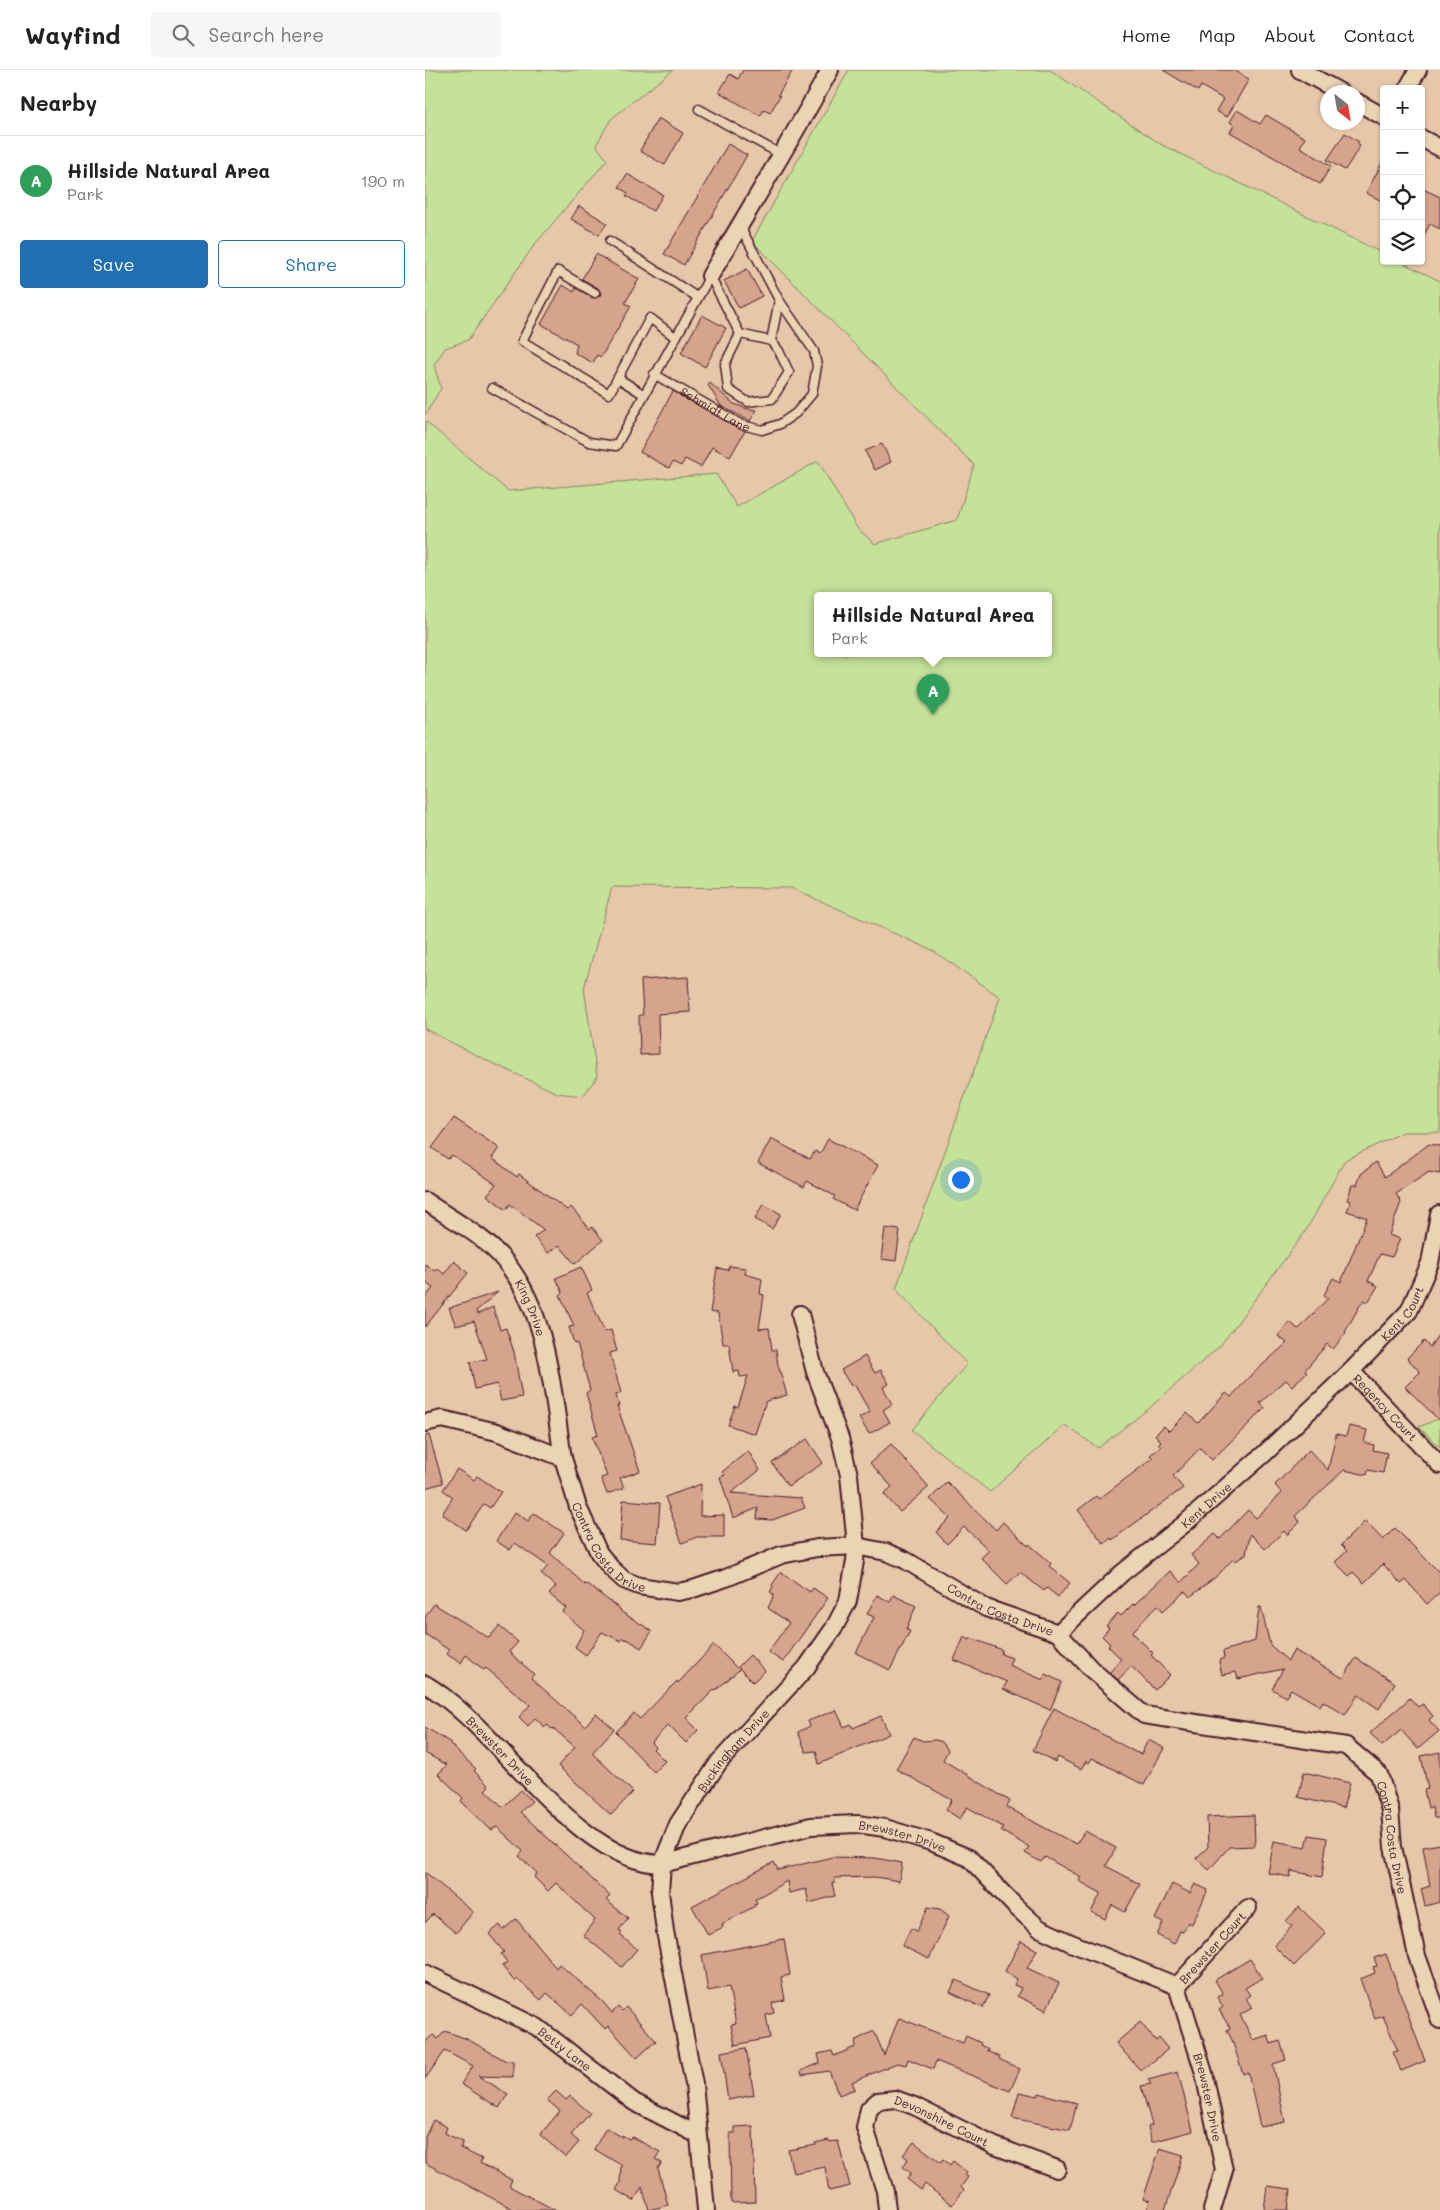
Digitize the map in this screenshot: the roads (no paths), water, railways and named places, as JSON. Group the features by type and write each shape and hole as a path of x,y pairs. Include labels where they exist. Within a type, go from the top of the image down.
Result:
{"street":[{"path":"710,276 830,70"},
{"path":"1300,70 1327,85"},
{"path":"1409,85 1418,70"},
{"path":"1365,106 1380,115"},
{"path":"1425,140 1440,148"},
{"name":"King Drive","path":"425,1200 478,1237 503,1259 525,1288 537,1319 545,1349 563,1458"},
{"name":"Kent Court","path":"1351,1371 1409,1311 1430,1263 1439,1214"},
{"name":"Buckingham Drive","path":"706,2210 695,2084 665,1931 660,1892 662,1864 678,1824 719,1762 805,1668 834,1628 848,1601 856,1546 849,1475 841,1438 815,1372 800,1314"},
{"name":"Regency Court","path":"1351,1371 1440,1465"},
{"name":"Kent Drive","path":"1058,1633 1122,1573 1183,1524 1264,1454 1351,1371"},
{"path":"425,1423 442,1418 497,1432 563,1458"},
{"name":"Contra Costa Drive","path":"563,1458 578,1507 599,1553 624,1580 639,1586 678,1592 693,1589 726,1578 781,1555 817,1548 856,1546 886,1552 905,1560 986,1608 1058,1633 1091,1669 1144,1716 1345,1746 1379,1774 1390,1810 1393,1846 1417,1956 1440,2020"},
{"name":"Brewster Drive","path":"425,1684 450,1702 562,1811 601,1844 645,1864 662,1864 811,1826 857,1824 885,1828 931,1842 969,1858 1039,1928 1177,1986 1204,2073 1224,2170 1212,2210"},
{"name":"Brewster Court","path":"1177,1986 1248,1908"},
{"name":"Betty Lane","path":"425,1973 537,2027 634,2102 698,2135"},
{"name":"Devonshire Court","path":"887,2210 885,2191 865,2128 869,2109 878,2101 895,2099 914,2106 995,2146 1057,2169"}],"lane":[{"path":"699,109 782,155"},
{"name":"Schmidt Lane","path":"654,374 742,425 761,430 780,424 796,413 811,394 817,366 813,351 779,300 739,226"},
{"path":"610,241 697,298"},
{"path":"595,293 558,271 521,341 609,394 650,318 675,337"},
{"path":"493,388 589,442 615,446 710,276"},
{"path":"710,276 740,334 771,341 779,300"},
{"name":"Schmidt Lane","path":"740,334 725,364 728,389 748,402 772,398 789,372 779,351 771,341"},
{"path":"618,378 643,394"}],"place":[{"name":"Hillside Natural Area","path":"933,715"}]}
